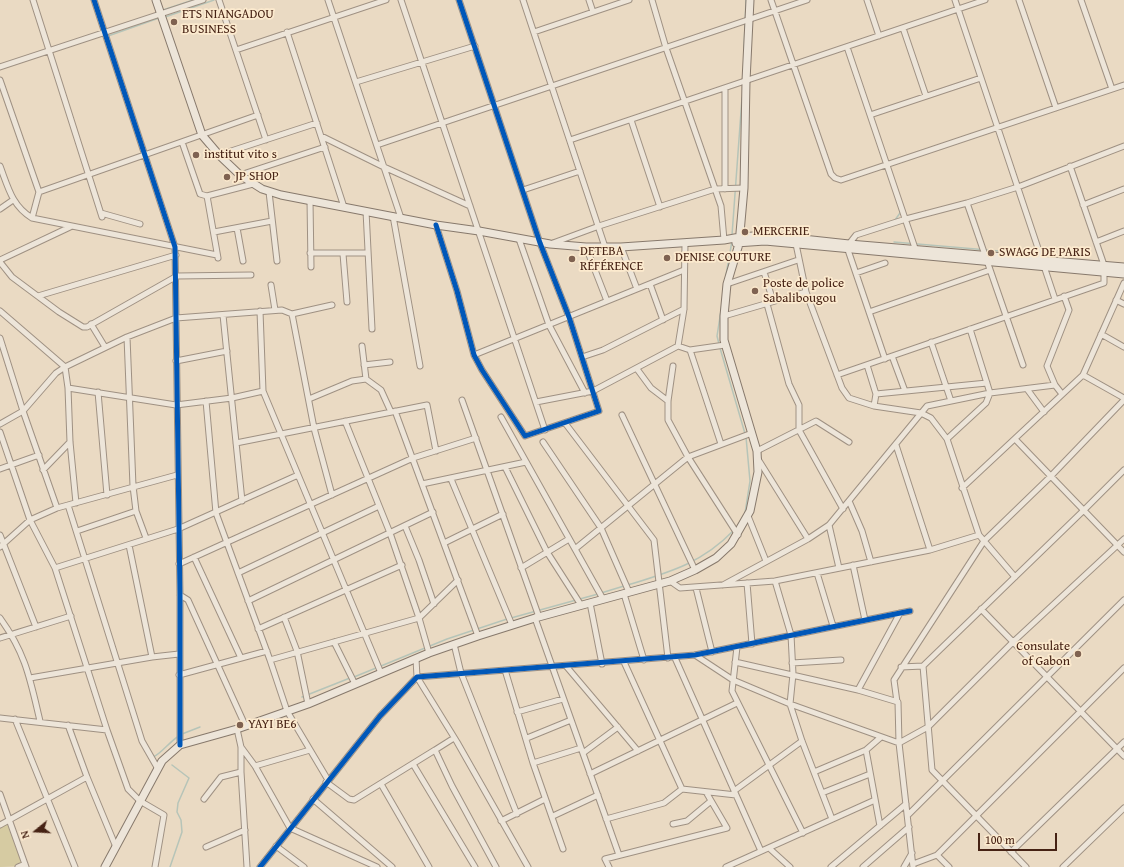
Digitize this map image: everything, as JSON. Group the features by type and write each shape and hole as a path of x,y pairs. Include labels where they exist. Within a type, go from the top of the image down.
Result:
{"main road":[{"path":"156,0 202,135 218,155 240,174 253,184 269,192 436,225 550,244 586,247 621,247 725,240 765,241 986,258 1124,274"},
{"path":"105,867 117,848 162,761 180,745 237,729 308,704 380,673 454,644 537,617 670,581 695,570 716,558 731,544 748,516 756,487 758,472 758,455 725,345 724,316 727,284 739,240 744,188 746,81 750,0"},
{"path":"739,240 766,235 848,247"},
{"path":"1044,264 1104,265 1124,267"}],"street":[{"path":"33,0 102,215 140,224"},
{"path":"94,0 175,246 177,276 176,405 180,595 180,745"},
{"path":"0,67 203,0"},
{"path":"219,0 266,140"},
{"path":"328,0 401,218"},
{"path":"236,50 386,0"},
{"path":"401,0 546,430"},
{"path":"436,225 457,291 474,355 482,370 526,436 598,412 593,391 569,317 540,242 459,0"},
{"path":"523,0 606,247"},
{"path":"589,0 593,12"},
{"path":"534,32 629,0"},
{"path":"652,0 666,48 721,206 725,240"},
{"path":"771,0 831,174 835,178 841,180 887,166 1124,85"},
{"path":"377,146 807,0"},
{"path":"867,0 879,36"},
{"path":"955,0 1055,299"},
{"path":"570,140 985,0"},
{"path":"1019,0 1056,108"},
{"path":"1081,0 1112,89"},
{"path":"903,28 926,96"},
{"path":"287,32 344,207"},
{"path":"356,82 474,46"},
{"path":"847,47 917,252"},
{"path":"870,115 981,78"},
{"path":"0,80 39,192 32,218"},
{"path":"725,88 725,189"},
{"path":"39,192 146,156 258,115"},
{"path":"631,120 660,207"},
{"path":"218,155 317,123"},
{"path":"321,136 384,167 470,206"},
{"path":"182,142 200,194 207,196 253,184"},
{"path":"885,358 848,247 856,235 1018,187 1124,146"},
{"path":"240,174 325,147"},
{"path":"0,166 3,181 13,200 22,212 32,218 70,227 175,246 218,257 207,196"},
{"path":"837,375 1104,283 1104,265 1070,166"},
{"path":"523,190 580,171"},
{"path":"550,244 599,226 715,189 744,188"},
{"path":"1083,204 1124,189"},
{"path":"269,192 277,261"},
{"path":"0,208 13,200"},
{"path":"310,200 310,253 312,266"},
{"path":"967,203 1023,365"},
{"path":"366,211 372,329"},
{"path":"393,216 420,366"},
{"path":"214,232 272,221"},
{"path":"70,227 0,261 12,277 79,326 87,327 177,276 251,275"},
{"path":"238,228 243,261"},
{"path":"1096,242 1124,232"},
{"path":"519,239 549,325 585,393"},
{"path":"678,346 684,309 685,243"},
{"path":"796,244 798,260 806,292 842,388 849,398 874,406 921,413 931,418 947,439 962,488 979,535 1015,577"},
{"path":"586,247 607,301"},
{"path":"621,247 637,289"},
{"path":"310,253 343,254 367,252"},
{"path":"343,254 347,302"},
{"path":"38,296 176,255"},
{"path":"727,284 798,260"},
{"path":"856,273 885,264"},
{"path":"474,355 684,270"},
{"path":"869,312 990,270"},
{"path":"764,272 773,301"},
{"path":"962,488 1083,375 1124,283"},
{"path":"650,284 663,320"},
{"path":"270,285 275,310"},
{"path":"724,316 806,292"},
{"path":"1062,394 1054,385 1047,366 1068,310 1064,296"},
{"path":"1116,300 1124,304"},
{"path":"767,304 789,384 799,405 799,430 843,509"},
{"path":"0,424 22,411 56,373 65,367 105,347 176,318 275,310 282,310 292,314 332,305"},
{"path":"582,357 603,350 684,309"},
{"path":"0,311 65,367 68,388 70,442 76,503"},
{"path":"260,312 263,391 380,673"},
{"path":"292,314 314,428 332,495"},
{"path":"223,315 242,501"},
{"path":"91,324 105,347"},
{"path":"947,439 986,403 990,393 970,329"},
{"path":"1101,334 1124,347"},
{"path":"0,338 22,411 57,508"},
{"path":"127,338 133,486 136,511 146,538"},
{"path":"931,342 951,401"},
{"path":"536,402 593,391 678,346 690,350 725,345"},
{"path":"362,346 366,379"},
{"path":"690,350 721,444"},
{"path":"176,361 227,351"},
{"path":"892,356 905,391"},
{"path":"364,365 390,362"},
{"path":"866,365 876,394 874,406"},
{"path":"674,366 668,401 668,420 688,457 738,534"},
{"path":"637,369 652,388 668,401"},
{"path":"1083,375 1124,399 1050,477 984,541 894,680 913,866 937,855 1124,668"},
{"path":"309,399 352,381 366,379 381,390 393,411 413,458 478,636"},
{"path":"876,394 987,383"},
{"path":"723,585 808,539 829,525 927,406 990,393 1054,385"},
{"path":"68,388 176,405 232,398 263,391"},
{"path":"1027,389 1044,412"},
{"path":"98,392 107,494"},
{"path":"462,400 503,514 552,668 619,855"},
{"path":"206,401 216,513 267,651 287,711 327,781 349,800 354,800 454,738"},
{"path":"236,443 427,405 436,451"},
{"path":"622,415 656,483 695,570"},
{"path":"501,417 603,599"},
{"path":"345,421 402,565 429,653"},
{"path":"808,539 758,455 816,421 848,442"},
{"path":"565,423 654,540 668,658"},
{"path":"0,432 30,520 55,568 107,730 128,789 140,802 164,815 154,867"},
{"path":"575,549 688,457 752,433"},
{"path":"179,564 413,458 476,438"},
{"path":"1015,439 1124,552"},
{"path":"44,470 70,442"},
{"path":"543,442 601,528 626,593 644,660"},
{"path":"896,445 930,550"},
{"path":"0,469 39,455"},
{"path":"422,484 526,462"},
{"path":"505,467 546,552 581,605"},
{"path":"901,667 923,666 1124,470"},
{"path":"2,545 30,520 57,508 177,475"},
{"path":"55,568 178,529 298,476"},
{"path":"451,478 512,625"},
{"path":"850,501 862,531 871,562"},
{"path":"68,505 142,742 158,769"},
{"path":"238,573 379,506"},
{"path":"77,531 136,511"},
{"path":"248,601 433,512"},
{"path":"444,542 503,514"},
{"path":"748,516 766,561"},
{"path":"829,525 838,568"},
{"path":"405,526 419,560 434,604"},
{"path":"0,535 2,545 36,627"},
{"path":"670,581 680,588 696,588 775,581 930,550 979,535"},
{"path":"521,568 569,539"},
{"path":"900,743 928,726 1013,642 1124,539"},
{"path":"129,545 152,657"},
{"path":"194,557 241,658"},
{"path":"258,629 402,565"},
{"path":"853,566 865,620"},
{"path":"817,573 833,626"},
{"path":"270,660 297,651 419,618 458,580"},
{"path":"775,581 790,635 793,674 790,704 802,741 832,819"},
{"path":"747,583 752,644"},
{"path":"696,588 712,652"},
{"path":"180,595 188,600 245,725"},
{"path":"908,815 1124,600"},
{"path":"590,603 602,664"},
{"path":"981,609 1124,756"},
{"path":"260,867 380,716 417,677 675,658 752,644 910,611"},
{"path":"858,690 900,613"},
{"path":"0,638 71,616"},
{"path":"284,617 297,651 308,704"},
{"path":"0,618 12,634 26,662 40,721"},
{"path":"334,642 355,684"},
{"path":"454,644 461,673 517,814"},
{"path":"737,646 732,691 803,832"},
{"path":"180,675 218,663 267,651"},
{"path":"30,678 152,657 179,654"},
{"path":"695,655 734,680 790,704 900,743"},
{"path":"675,658 761,851"},
{"path":"416,659 417,677 528,867"},
{"path":"792,663 841,660"},
{"path":"624,662 682,789"},
{"path":"735,662 858,690 897,702"},
{"path":"566,666 638,751"},
{"path":"923,666 932,770 1026,867"},
{"path":"505,670 545,799 563,848"},
{"path":"517,712 563,699"},
{"path":"590,774 737,703"},
{"path":"0,718 40,721 107,730"},
{"path":"15,719 74,867"},
{"path":"527,738 571,720"},
{"path":"68,725 87,777 117,848"},
{"path":"534,763 582,751 618,728"},
{"path":"237,729 241,747 241,772 247,867"},
{"path":"814,772 866,750 881,736"},
{"path":"606,819 664,803 682,789 735,793 769,765 802,741"},
{"path":"1011,852 1124,742"},
{"path":"241,747 255,766 290,828 377,867"},
{"path":"255,766 310,750"},
{"path":"435,750 452,786 496,867"},
{"path":"866,750 880,826"},
{"path":"414,764 475,867"},
{"path":"204,799 221,778 241,772"},
{"path":"822,793 870,774"},
{"path":"0,825 87,777"},
{"path":"381,784 429,867"},
{"path":"609,867 605,859 726,828 706,792"},
{"path":"0,794 26,866 18,867"},
{"path":"552,816 598,795"},
{"path":"313,799 394,866"},
{"path":"502,821 545,799"},
{"path":"726,867 875,800"},
{"path":"673,824 687,821 711,801"},
{"path":"831,867 906,804"},
{"path":"1064,867 1124,808"},
{"path":"863,867 909,827"},
{"path":"206,847 245,830"},
{"path":"276,846 304,867"},
{"path":"769,848 790,867"},
{"path":"904,867 912,853"},
{"path":"937,855 949,867"}],"shaded area":[{"path":"7,823 24,866 0,867 0,826"}],"waterway":[{"path":"163,10 193,0"},
{"path":"165,17 214,0"},
{"path":"744,48 746,0"},
{"path":"108,36 159,18"},
{"path":"732,235 742,98"},
{"path":"895,220 900,213 899,207"},
{"path":"726,275 732,241"},
{"path":"894,242 1034,254"},
{"path":"719,344 717,336 722,304"},
{"path":"720,348 746,437 750,481 745,513"},
{"path":"628,585 672,571 697,559 721,542 733,531"},
{"path":"601,593 624,586"},
{"path":"511,618 598,594"},
{"path":"354,677 447,639 507,619"},
{"path":"302,697 350,678"},
{"path":"182,734 200,727"},
{"path":"153,757 159,754 179,736"},
{"path":"170,867 182,832 181,820 177,812 178,803 189,778 172,765"}],"cycle path":[{"path":"94,0 175,247 180,595 180,745"},
{"path":"436,225 457,291 474,355 482,370 525,436 599,411 569,317 540,243 459,0"},
{"path":"260,867 380,716 417,677 695,655 910,611"}],"place":[{"name":"ETS NIANGADOU BUSINESS","path":"174,22"},
{"name":"institut vito s","path":"196,155"},
{"name":"JP SHOP","path":"227,177"},
{"name":"MERCERIE","path":"745,232"},
{"name":"SWAGG DE PARIS","path":"991,253"},
{"name":"DENISE COUTURE","path":"667,258"},
{"name":"DETEBA RÉFÉRENCE","path":"572,259"},
{"name":"Poste de police Sabalibougou","path":"755,291"},
{"name":"Consulate of Gabon","path":"1078,654"},
{"name":"YAYI BE6","path":"240,725"}]}
